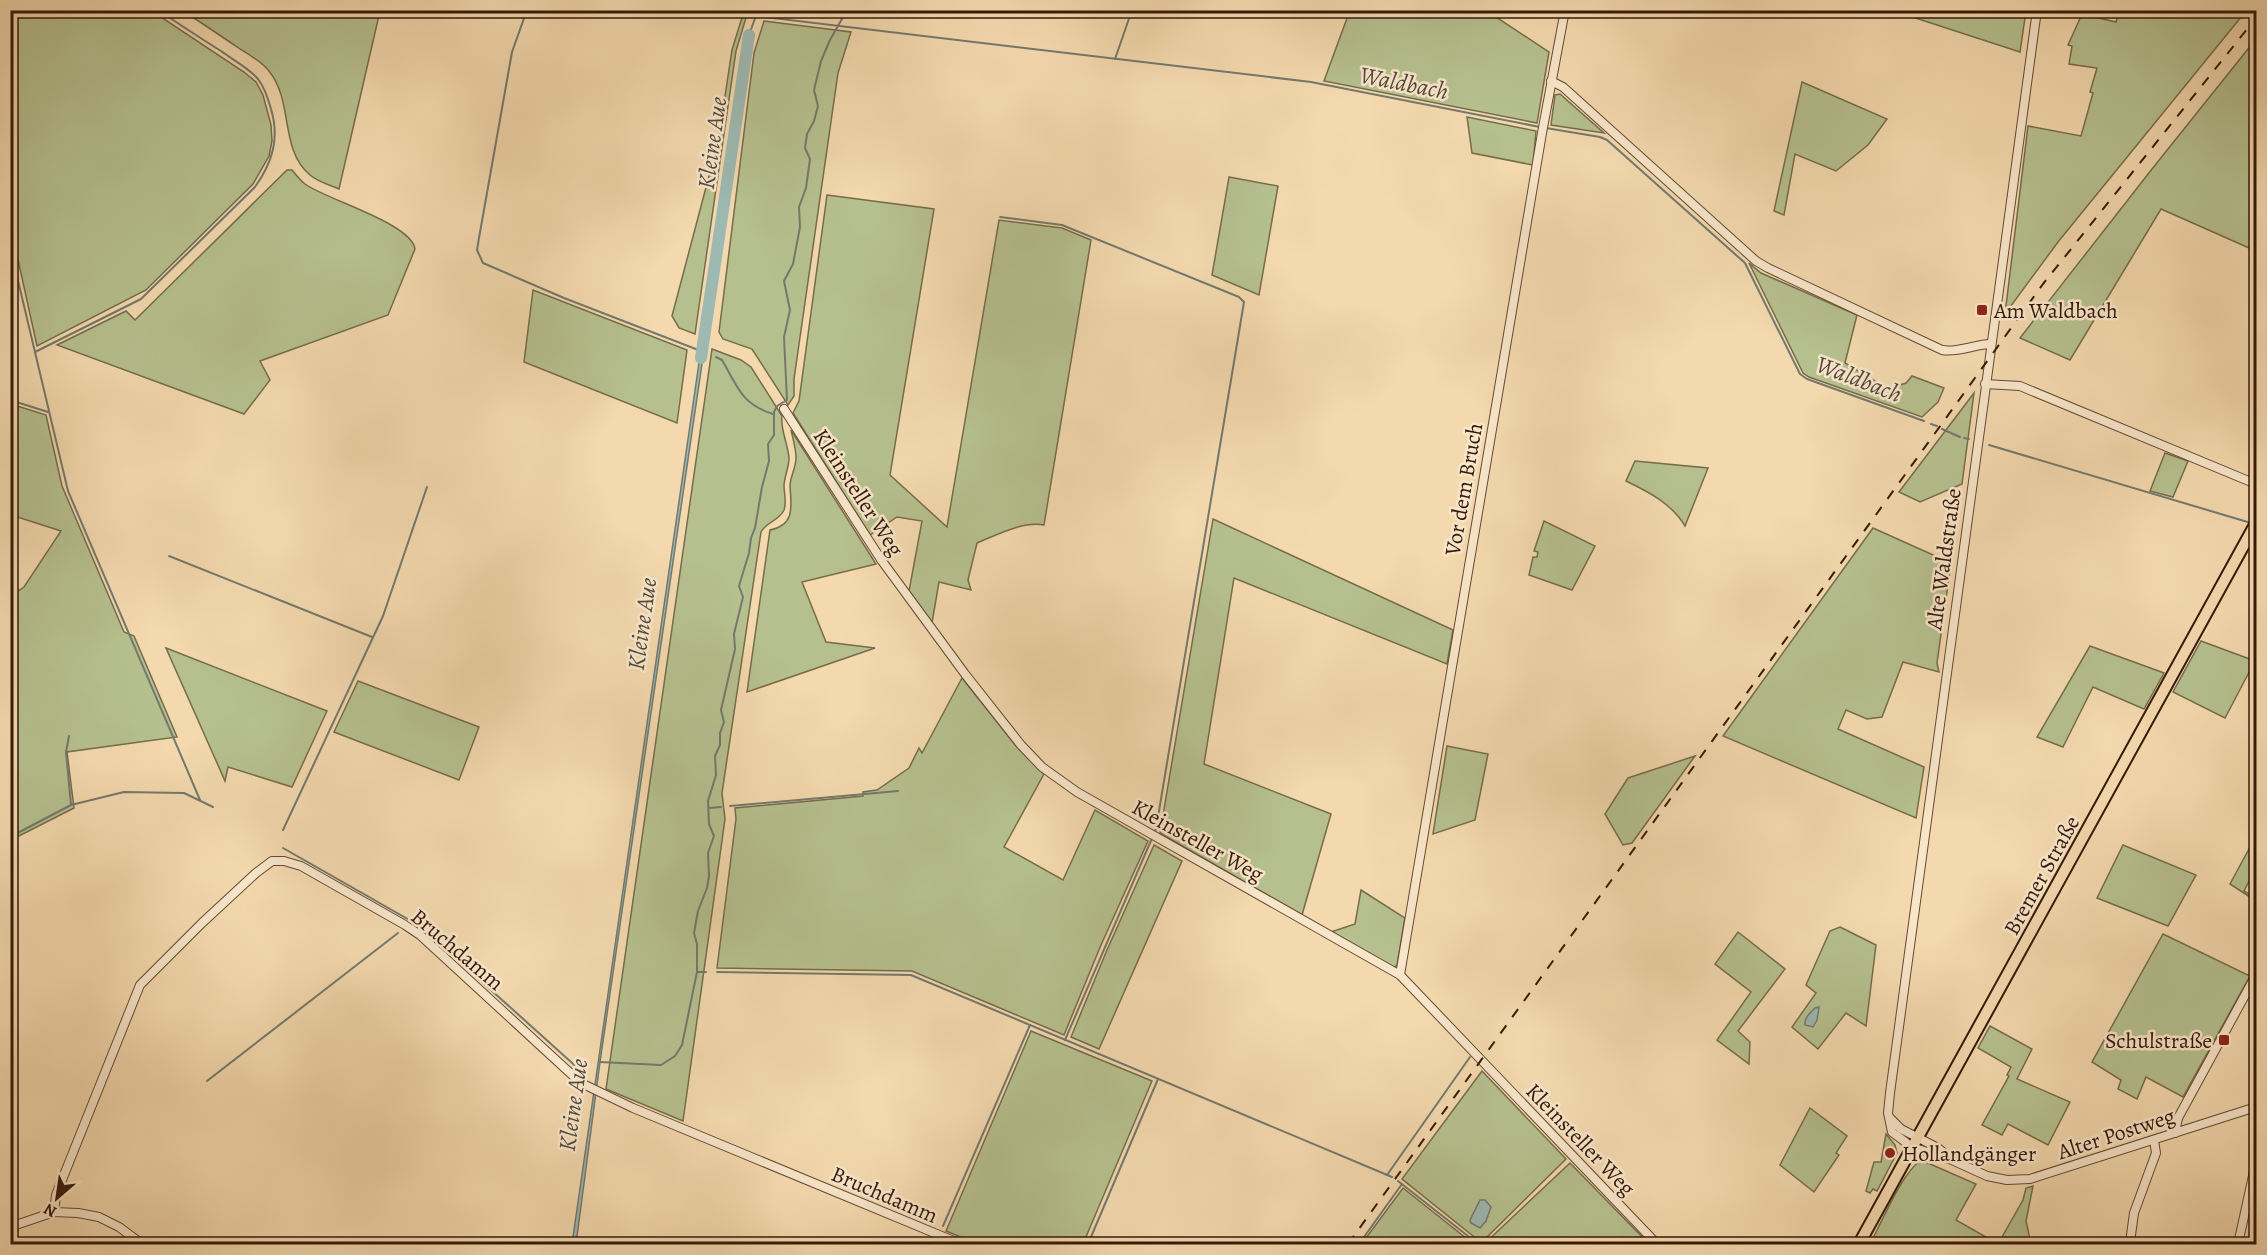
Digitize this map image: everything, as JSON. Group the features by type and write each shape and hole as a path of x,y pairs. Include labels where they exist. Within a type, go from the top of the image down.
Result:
{"main road":[{"name":"Bremer Straße","path":"1859,1245 2255,526"}],"street":[{"name":"Vor dem Bruch","path":"1400,975 1542,133 1565,10"},
{"name":"Alte Waldstraße","path":"1914,1143 1892,1132 1888,1113 2037,10"},
{"path":"1551,81 1563,87 1756,261 1942,350 1991,344"},
{"path":"1985,384 2020,386 2256,484"},
{"name":"Kleinsteller Weg","path":"784,409 882,561 965,674 1021,745 1042,767 1077,792 1400,975 1657,1245"},
{"name":"Bruchdamm","path":"54,1212 56,1195 140,985 256,873 272,861 284,861 301,867 403,924 420,936 590,1088 961,1245"},
{"path":"2175,1133 2178,1118 2256,975"},
{"name":"Alter Postweg","path":"1914,1143 1987,1176 2007,1180 2030,1179 2256,1107"},
{"path":"2131,1235 2134,1213 2156,1153 2154,1140"},
{"path":"2238,1245 2256,1162"},
{"path":"10,1227 54,1212 99,1217 119,1227 142,1245"}],"green space":[{"path":"1350,10 1487,11 1549,52 1537,123 1324,81"},
{"path":"10,11 152,11 256,82 263,95 271,125 272,141 269,156 253,184 146,290 37,346 11,228"},
{"path":"183,11 380,11 339,189 313,177 300,164 290,139 282,97 269,71 256,59"},
{"path":"744,11 748,11 736,51 695,334 679,328 672,316 718,142 732,50"},
{"path":"1894,11 2026,11 2020,52"},
{"path":"2101,11 2246,11 2058,242 2005,314 2028,126 2081,136 2093,93 2090,92 2097,68 2069,64 2072,46 2068,45 2082,14 2116,22 2118,15"},
{"path":"764,21 851,32 838,73 794,379 794,396 788,405 752,349 723,339 719,332 754,53"},
{"path":"2256,39 2256,251 2161,209 2070,360 2020,338 2152,169"},
{"path":"1802,82 1887,119 1868,145 1836,171 1795,154 1784,215 1774,211"},
{"path":"1560,94 1604,133 1551,125 1555,95"},
{"path":"1467,117 1536,131 1533,165 1472,153"},
{"path":"287,170 292,170 303,182 316,190 384,221 410,239 415,249 388,315 260,361 270,380 244,414 57,345 126,311 135,320"},
{"path":"1229,177 1278,186 1259,295 1212,275"},
{"path":"827,195 934,209 890,475 947,527 999,220 1062,228 1091,240 1044,525 1018,527 977,543 968,580 971,590 939,582 932,623 909,591 922,521 897,517 870,535 793,413 799,401"},
{"path":"1749,263 1761,273 1857,315 1845,363 1888,389 1906,383 1912,376 1944,388 1938,402 1922,417 1803,373"},
{"path":"533,290 687,350 677,423 524,362"},
{"path":"712,349 741,360 751,367 782,416 789,458 784,483 784,510 761,532 722,793 725,819 683,1121 606,1089"},
{"path":"1974,393 1962,484 1920,502 1899,492"},
{"path":"11,404 46,415 62,486 124,632 134,636 177,737 67,752 74,808 11,840 11,596 24,587 61,531 11,515"},
{"path":"791,430 876,564 802,582 826,642 875,648 747,692 770,530 784,524 790,513 790,483 796,458"},
{"path":"2165,453 2188,461 2173,497 2150,491"},
{"path":"1635,461 1708,468 1685,526 1667,505 1626,481"},
{"path":"1213,519 1453,630 1447,664 1234,578 1204,764 1331,814 1302,915 1160,833"},
{"path":"1544,521 1595,546 1572,590 1529,575 1533,557 1537,557 1538,552 1534,551"},
{"path":"1873,528 1951,563 1937,663 1939,672 1903,662 1882,717 1867,719 1846,710 1838,729 1924,767 1916,818 1723,736"},
{"path":"2201,641 2255,661 2225,718 2173,692"},
{"path":"2090,646 2164,673 2144,709 2093,687 2063,747 2037,737"},
{"path":"166,648 327,711 292,787 228,767 225,781"},
{"path":"962,678 1016,746 1044,774 1004,847 1063,880 1095,810 1148,841 1101,945 1064,1035 912,971 717,968 736,819 735,808 863,796 863,792 877,790 909,768 919,748 922,753"},
{"path":"358,681 479,727 459,780 334,732"},
{"path":"1447,746 1488,754 1475,820 1433,834"},
{"path":"1695,756 1632,843 1623,845 1605,814 1628,778"},
{"path":"2256,836 2256,868 2244,891 2256,898 2256,901 2230,884"},
{"path":"1154,845 1182,861 1099,1049 1071,1037"},
{"path":"2123,845 2196,875 2168,926 2097,898"},
{"path":"1361,890 1405,918 1397,965 1393,968 1331,932 1355,924"},
{"path":"1840,927 1876,945 1866,1026 1846,1013 1818,1049 1792,1027 1816,993 1806,985 1830,931"},
{"path":"1738,932 1785,969 1738,1031 1750,1042 1749,1064 1717,1040 1751,992 1715,964"},
{"path":"2163,934 2250,976 2183,1097 2146,1077 2137,1099 2118,1089 2121,1080 2092,1062"},
{"path":"1990,1026 2032,1049 2017,1079 2070,1102 2048,1145 2008,1124 2002,1135 1982,1125 2009,1076 2007,1075 2011,1067 1978,1048"},
{"path":"1031,1031 1152,1081 1083,1244 978,1244 946,1231"},
{"path":"1482,1071 1566,1159 1487,1237 1478,1240 1402,1179"},
{"path":"1810,1108 1847,1136 1836,1153 1839,1155 1814,1192 1780,1165"},
{"path":"1886,1134 1895,1145 1897,1153 1877,1191 1873,1189 1870,1193 1866,1191 1874,1162 1881,1162"},
{"path":"1921,1160 1976,1184 1956,1220 1998,1244 1870,1244 1899,1187"},
{"path":"1570,1163 1649,1244 1484,1244"},
{"path":"2033,1186 2026,1221 2031,1244 1998,1244 2023,1200 2026,1188"},
{"path":"1403,1188 1471,1242 1484,1244 1366,1244 1363,1242"}],"water":[{"path":"702,342 705,343 600,1062 576,1244 572,1244"},
{"path":"1819,1007 1817,1020 1813,1027 1805,1025 1808,1016"},
{"path":"1480,1200 1485,1200 1491,1207 1486,1221 1480,1228 1470,1220"}],"waterway":[{"path":"35,352 141,299 255,187 270,160 274,141 274,120 266,93 258,79 241,64 158,10"},
{"path":"527,10 512,52 479,238 477,250 483,263 564,298 706,353"},
{"name":"Kleine Aue","path":"749,35 758,10"},
{"path":"600,1062 661,1065 675,1056 682,1045 697,972 697,944 694,933 698,911 707,888 708,853 714,836 709,824 708,801 716,775 715,756 720,745 720,733 724,722 721,710 735,649 734,634 743,597 739,586 749,553 769,461 768,444 774,435 774,412 777,406 787,400 784,337 790,310 784,281 793,264 800,227 799,207 806,188 810,159 805,148 807,134 818,106 814,90 821,61 847,10"},
{"path":"1115,59 1132,10"},
{"name":"Waldbach","path":"756,16 1311,82 1540,127"},
{"name":"Kleine Aue","path":"701,358 749,35"},
{"name":"Waldbach","path":"1546,128 1607,140 1745,263 1800,374 1807,379 1924,421"},
{"path":"1000,217 1062,225 1239,297 1244,302 1156,829 1065,1040"},
{"path":"10,247 68,491 200,800"},
{"path":"716,357 722,360 747,400 773,414"},
{"path":"10,400 48,412"},
{"name":"Waldbach","path":"1931,424 1937,426"},
{"name":"Waldbach","path":"1942,429 1960,437"},
{"name":"Waldbach","path":"1964,438 1969,439"},
{"path":"1989,445 2251,523"},
{"path":"283,830 383,616 427,487"},
{"path":"169,556 372,637"},
{"path":"69,736 66,752 71,805"},
{"path":"730,806 898,791"},
{"path":"10,837 71,805 124,792 184,793 213,807"},
{"path":"709,808 721,807"},
{"path":"283,848 420,926 581,1071"},
{"path":"207,1081 398,933"},
{"path":"697,972 706,972"},
{"path":"717,972 911,975 1392,1177"},
{"path":"943,1226 1030,1025"},
{"path":"1387,1175 1470,1057"},
{"path":"1088,1244 1158,1079"},
{"path":"1398,1181 1473,1240 1478,1242 1487,1240"},
{"path":"1359,1244 1402,1184"}],"railway":[{"path":"1348,1244 2043,284 2256,18"}],"place":[{"name":"Am Waldbach","path":"1982,310"},
{"name":"Schulstraße","path":"2224,1040"},
{"name":"Hollandgänger","path":"1890,1153"}]}
